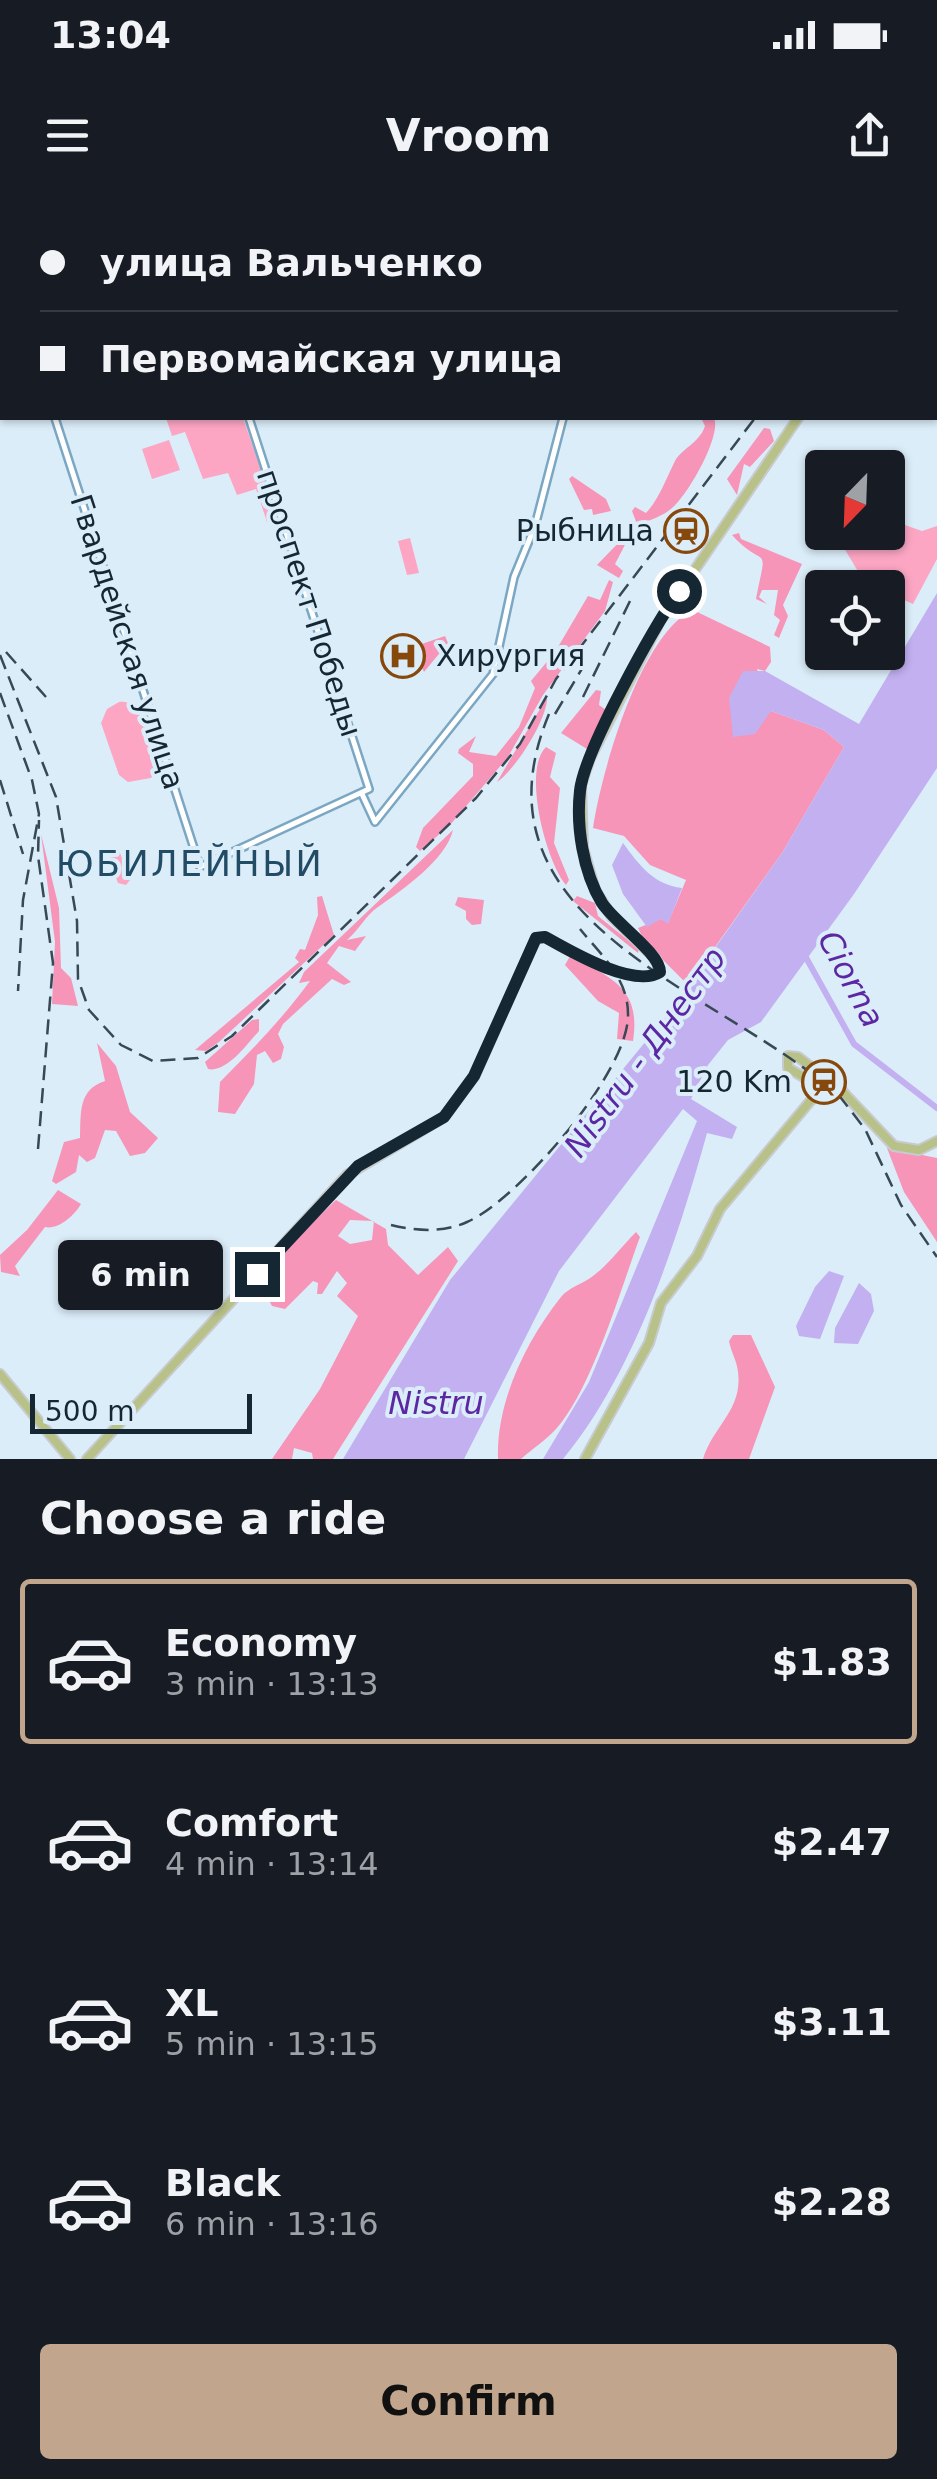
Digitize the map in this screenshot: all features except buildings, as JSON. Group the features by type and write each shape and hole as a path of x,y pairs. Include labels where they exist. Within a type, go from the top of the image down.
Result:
{"main road":[{"path":"87,1459 347,1175 444,1117 474,1076 536,938 545,937 614,970 651,978 660,972 656,959 612,917 595,890 583,848 581,785 590,758 660,621 797,420"},
{"path":"584,1459 649,1343 661,1303 697,1256 720,1209 816,1096 814,1083 786,1066 788,1056 798,1057 840,1089 894,1146 919,1150 937,1141"},
{"path":"0,1374 70,1459"}],"street":[{"name":"Гвардейская улица","path":"56,420 200,867 362,794"},
{"name":"проспект Победы","path":"250,420 369,789 362,794"},
{"path":"362,794 375,822 493,674 514,578 535,526 562,420"}],"shaded area":[{"path":"167,420 244,420 278,518 267,522 256,489 237,495 228,473 203,479 185,432 172,436"},
{"path":"702,420 714,420 713,437 679,501 669,511 637,524 632,511 635,507 646,513 677,458 705,426"},
{"path":"764,428 770,429 774,441 750,467 744,464 737,495 727,479"},
{"path":"169,440 180,470 152,479 142,449"},
{"path":"572,476 606,499 611,511 593,515 592,509 584,510 569,479"},
{"path":"905,525 922,531 937,526 937,559 913,604 905,600 905,570 857,570 845,550 905,550"},
{"path":"739,533 741,539 802,564 783,605 788,616 779,638 774,635 780,620 774,615 778,590 762,590 759,597 767,604 756,599 763,562 732,535"},
{"path":"625,536 628,539 615,564 623,571 619,578 597,565"},
{"path":"410,538 419,573 407,575 398,541"},
{"path":"609,580 613,582 605,611 543,695 508,757 450,825 420,851 416,847 423,828 473,776 473,764 458,753 459,749 476,736 469,752 496,756 519,727 535,688 531,681 555,652 588,596 600,600"},
{"path":"693,610 770,647 771,662 765,671 757,669 771,711 824,730 844,747 782,853 688,985 645,942 638,928 661,919 668,923 686,880 650,865 624,836 593,828 626,707 657,646 674,624"},
{"path":"445,636 448,643 424,672 413,647"},
{"path":"596,690 601,691 599,705 609,712 587,749 561,733"},
{"path":"547,697 530,742 497,782"},
{"path":"119,702 138,709 152,731 157,757 151,778 128,782 119,775 101,723 107,709"},
{"path":"546,747 556,753 550,777 560,788 554,843 569,880 566,885 551,857 540,816 536,775"},
{"path":"453,830 433,863 374,910 347,940 366,936 355,951 339,946 327,963 351,982 344,985 332,979 283,1024 278,1034 284,1047 281,1059 273,1063 265,1051 257,1055 254,1084 235,1114 218,1112 220,1082 300,995 310,981 299,983 304,972"},
{"path":"41,834 59,908 61,968 71,978 78,1006 52,1004 55,942"},
{"path":"112,850 120,853 130,880 126,885 118,883 108,857"},
{"path":"322,896 334,935 219,1042 206,1051 195,1050 299,962 295,958 300,949 305,950 318,915 317,897"},
{"path":"577,896 595,903 598,916 639,949 638,953 573,901"},
{"path":"458,897 484,900 481,924 472,925 466,919 466,911 455,905"},
{"path":"570,956 621,987 633,1009 633,1041 617,1039 619,1013 598,1001 565,965"},
{"path":"259,1019 259,1031 236,1056 222,1067 208,1069 205,1062 252,1020"},
{"path":"97,1043 116,1066 130,1112 158,1138 145,1153 130,1156 116,1131 105,1130 95,1158 87,1162 79,1155 76,1172 56,1184 52,1181 64,1142 80,1138 85,1096 105,1081"},
{"path":"887,1148 937,1158 937,1242 904,1192"},
{"path":"58,1190 81,1204 78,1209 60,1224 45,1227 15,1266 20,1276 1,1272 0,1255 27,1230"},
{"path":"336,1200 372,1221 350,1220 338,1236 350,1244 372,1240 374,1222 386,1229 388,1245 418,1275 448,1247 458,1261 333,1459 313,1459 312,1453 294,1448 292,1459 272,1459 320,1389 358,1316 337,1296 347,1283 337,1271 322,1294 317,1294 318,1283 313,1281 285,1309 272,1306 263,1289 263,1270"},
{"path":"636,1232 640,1237 604,1337 569,1411 552,1433 521,1459 498,1459 508,1394 536,1333 564,1294 599,1271"},
{"path":"733,1335 751,1335 775,1387 749,1459 703,1459 736,1397 738,1372 729,1341"}],"water":[{"name":"Nistru","path":"937,593 937,768 854,894 761,1022 728,1040 708,1065 691,1099 737,1127 732,1139 707,1133 651,1304 612,1387 589,1424 563,1459 543,1459 589,1382 697,1121 683,1109 559,1271 464,1459 343,1459 450,1280 669,1013 782,853 844,747 824,730 771,711 755,734 733,737 729,698 743,671 765,671 859,724 891,670 905,670 905,647"},
{"path":"623,843 655,878 682,888 668,924 661,919 647,927 623,894 612,865"},
{"path":"829,1271 844,1276 820,1339 799,1336 796,1326 815,1287"},
{"path":"859,1283 871,1294 874,1311 858,1344 834,1343 835,1328"}],"waterway":[{"name":"Ciorna","path":"804,954 854,1044 937,1108"}],"railway":[{"path":"0,655 56,797 77,921 78,979 89,1010 121,1045 153,1061 198,1058 232,1036 476,798 520,744 556,679 753,420"},
{"path":"583,697 630,601"},
{"path":"6,652 46,697"},
{"path":"555,714 583,667"},
{"path":"0,693 32,780 39,814 23,900 18,991"},
{"path":"549,714 532,787 541,848 572,900 619,945 792,1059 841,1098 865,1129 901,1205 937,1257"},
{"path":"0,780 23,854"},
{"path":"38,1149 53,963 38,856 39,820"},
{"path":"391,1225 420,1230 449,1228 489,1209 541,1162 591,1099 624,1038 628,1014 618,978 580,929"}],"place":[{"name":"Рыбница","path":"686,531"},
{"name":"Хирургия","path":"403,656"},
{"name":"120 Km","path":"824,1082"}],"district":[{"name":"ЮБИЛЕЙНЫЙ","path":"190,864"}],"route":[{"path":"257,1274 347,1175 382,1150 444,1117 474,1076 507,1010 536,938 545,937 614,970 651,978 660,972 656,959 612,917 595,890 583,848 580,795 590,758 679,591"}],"water label":[{"name":"Nistru - Днестр","path":"645,1052"}]}
